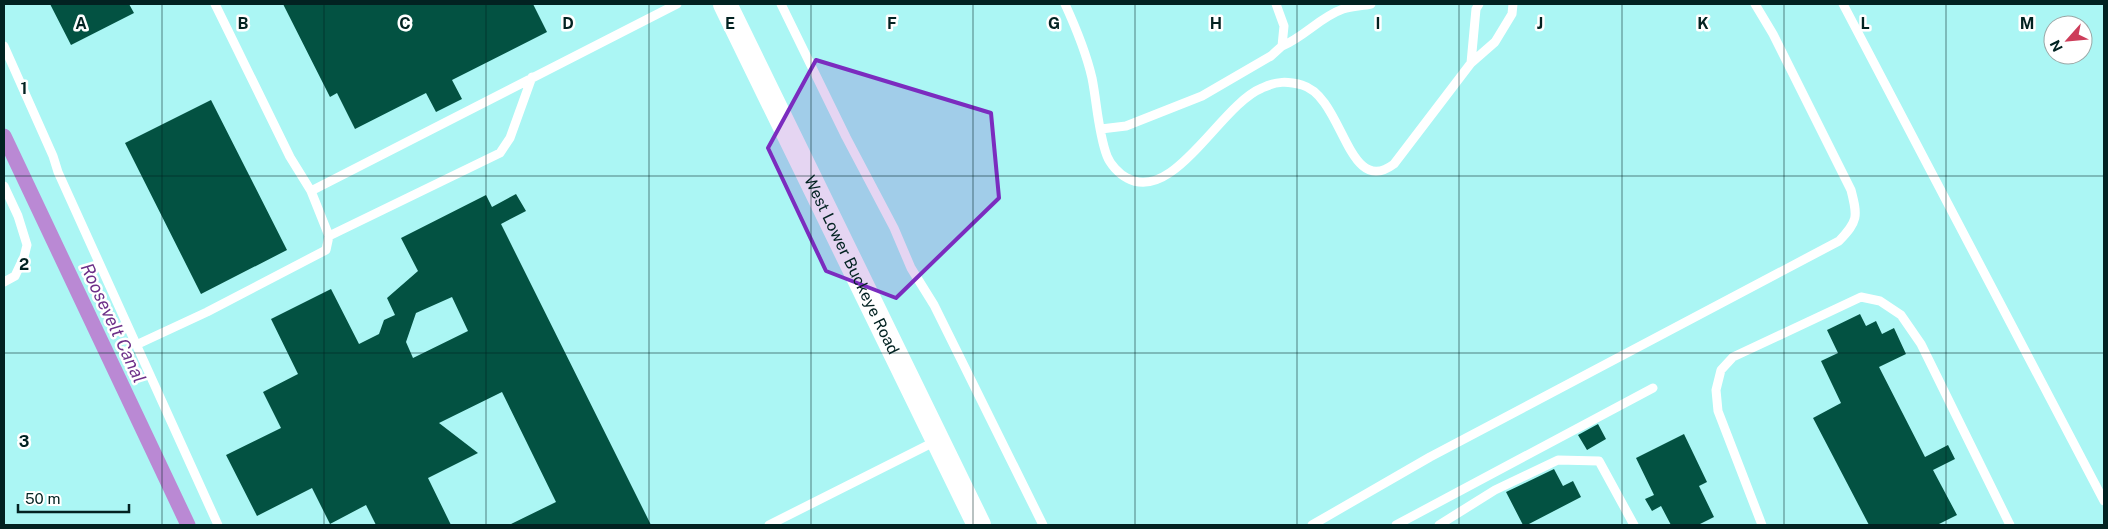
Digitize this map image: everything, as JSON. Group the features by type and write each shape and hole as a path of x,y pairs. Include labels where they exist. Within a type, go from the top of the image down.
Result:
{"main road":[{"name":"West Lower Buckeye Road","path":"724,4 979,525"}],"lane":[{"path":"136,345 207,312 326,250 329,236 311,191 290,157 215,4"},
{"path":"311,191 677,4"},
{"path":"781,4 846,137 894,228 911,268 934,305 1043,525"},
{"path":"1065,4 1082,42 1092,77 1108,157 1121,175 1136,183 1156,182 1176,170 1236,105 1261,88 1286,81 1308,87 1328,104 1356,161 1372,172 1384,172 1394,164 1471,64 1495,42 1512,14 1513,4"},
{"path":"1276,4 1284,26 1282,46"},
{"path":"1101,129 1126,126 1202,96 1271,56 1282,46 1343,9 1370,4"},
{"path":"1471,64 1476,9 1479,4"},
{"path":"1312,525 1430,457 1839,241 1852,227 1857,211 1851,190 1773,34 1755,4"},
{"path":"1843,4 2100,488 2104,501"},
{"path":"4,46 53,156 58,172 218,525"},
{"path":"329,236 500,152 510,138 532,77"},
{"path":"4,186 18,216 27,244 24,257 15,276 4,282"},
{"path":"1762,525 1718,411 1716,390 1721,370 1733,357 1861,297 1880,301 1901,315 1921,344 2010,525"},
{"path":"1396,525 1653,388"},
{"path":"769,525 938,440"},
{"path":"1439,525 1494,490 1558,460 1599,461 1634,525"}],"highlighted area":[{"path":"816,60 991,113 999,198 896,298 826,271 768,148"}],"building":[{"path":"50,4 129,4 134,13 71,45"},
{"path":"283,4 533,4 547,32 452,80 462,99 436,112 426,93 355,129 337,93 330,97"},
{"path":"211,100 287,250 201,294 125,143"},
{"path":"516,194 526,211 501,224 651,525 509,525 556,502 502,392 439,423 478,453 428,478 451,525 376,525 366,505 330,524 312,488 257,516 226,455 281,428 263,392 298,374 271,319 331,289 359,344 379,334 384,320 395,315 387,298 418,271 401,238 486,195 492,207","holes":["452,297 468,331 413,358 406,342 416,313"]},
{"path":"1860,314 1866,326 1876,321 1882,334 1894,328 1906,354 1879,367 1925,457 1948,445 1955,459 1933,470 1957,515 1937,525 1869,525 1813,418 1841,403 1821,361 1838,353 1827,330"},
{"path":"1598,424 1606,439 1587,450 1578,435"},
{"path":"1684,434 1707,482 1699,486 1714,517 1698,525 1671,525 1661,506 1652,511 1645,499 1654,495 1636,458"},
{"path":"1554,469 1563,486 1573,481 1581,497 1527,525 1523,525 1506,492"}],"waterway":[{"name":"Roosevelt Canal","path":"4,136 188,525"}]}
